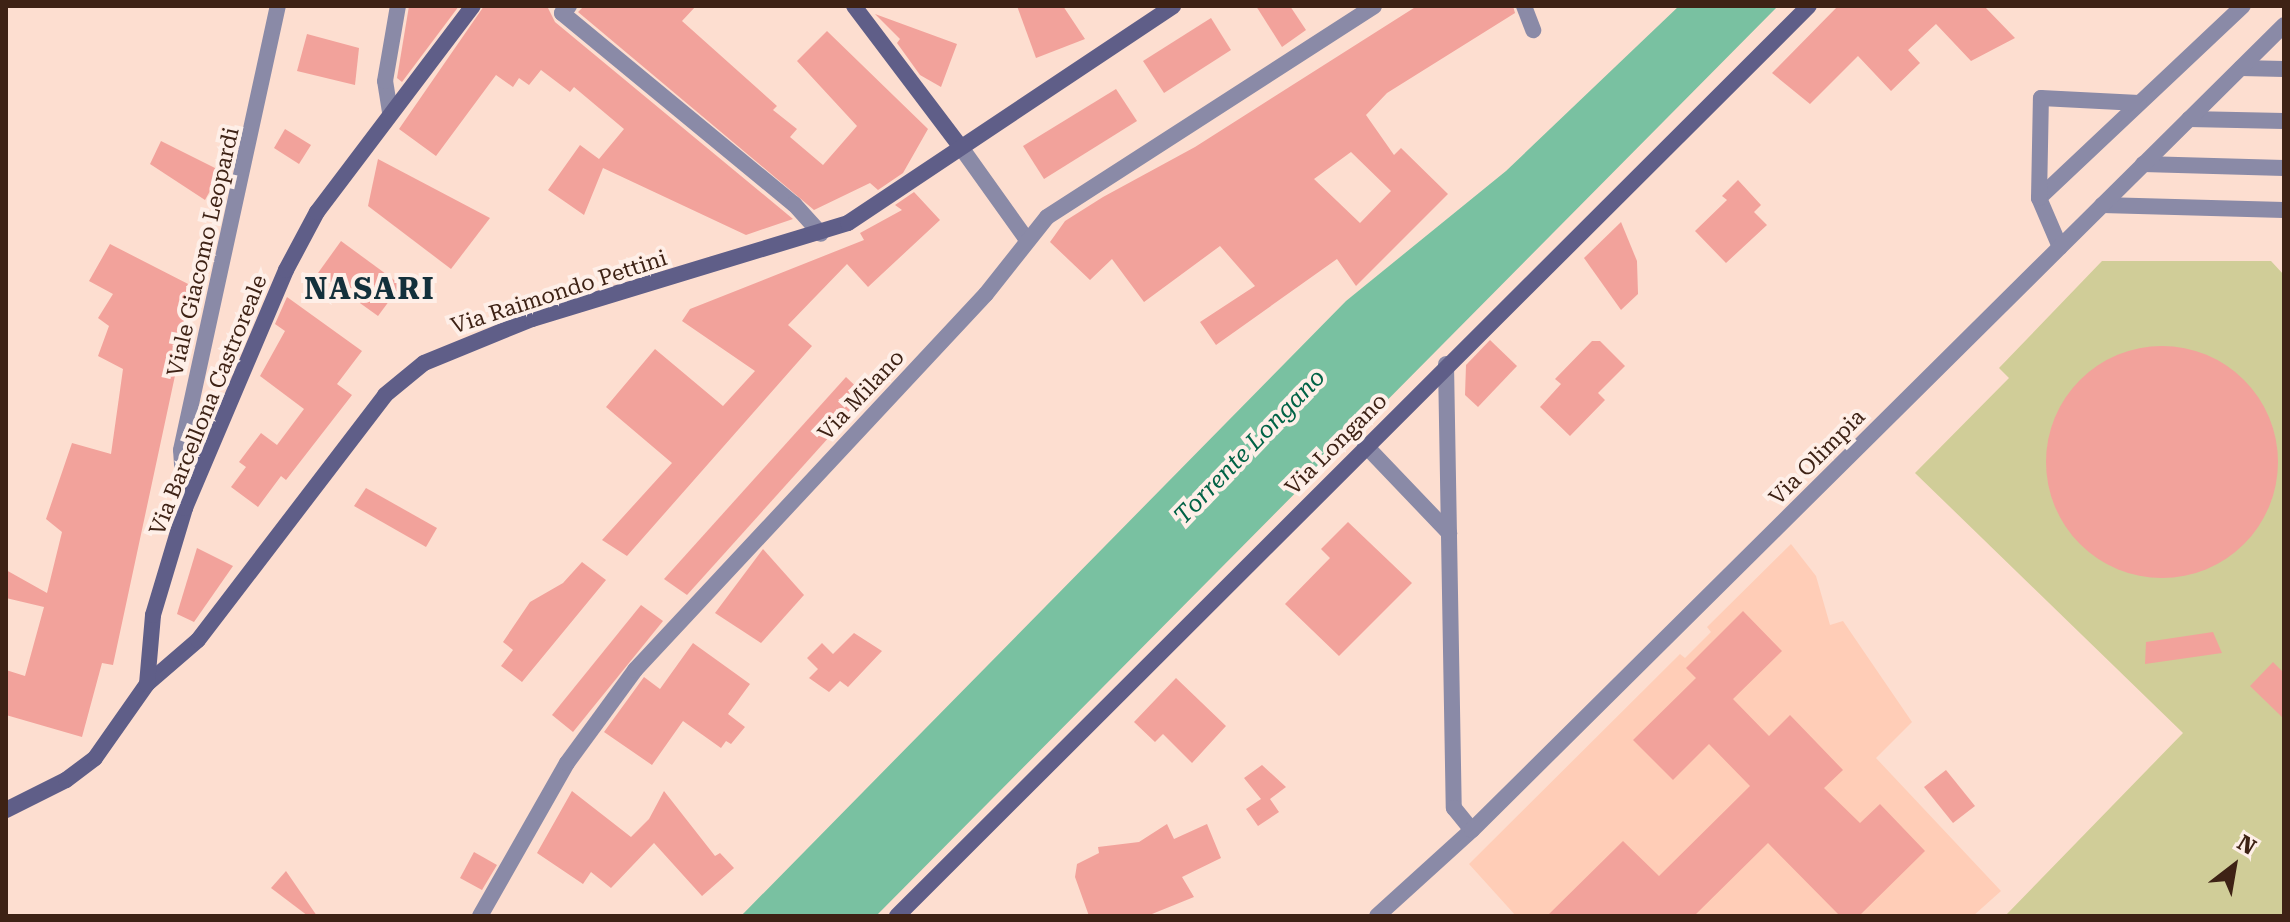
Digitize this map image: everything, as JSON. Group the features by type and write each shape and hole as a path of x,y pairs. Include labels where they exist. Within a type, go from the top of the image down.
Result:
{"street":[{"name":"Viale Giacomo Leopardi","path":"185,508 181,450 278,6"},
{"path":"390,112 385,81 398,6"},
{"name":"Via Barcellona Castroreale","path":"147,684 153,615 185,508 299,243 390,112 473,6"},
{"path":"569,6 562,13 794,204 821,234"},
{"path":"854,6 1027,240"},
{"path":"960,146 1173,6"},
{"name":"Via Milano","path":"480,916 567,763 635,670 986,294 1027,240 1060,208 1374,6"},
{"path":"1524,6 1533,30"},
{"name":"Via Longano","path":"897,916 1446,364 1809,6"},
{"path":"2039,198 2243,6"},
{"name":"Via Olimpia","path":"1377,916 1472,830 2282,30"},
{"path":"2241,68 2284,69"},
{"path":"2060,247 2039,198 2041,98 2139,103"},
{"path":"2189,119 2284,121"},
{"name":"Via Raimondo Pettini","path":"147,684 198,640 385,395 424,363 532,319 821,234 876,208 960,146"},
{"path":"2143,164 2284,168"},
{"path":"2102,205 2284,210"},
{"path":"1446,364 1454,808 1472,830"},
{"path":"1365,445 1449,533"},
{"path":"6,810 66,780 95,758 147,684"}],"shaded area":[{"path":"2102,261 2271,261 2284,275 2284,916 2005,916 2183,733 1915,473 2009,378 1999,368"},
{"path":"1791,544 1816,576 1830,625 1843,621 1912,722 1876,758 2001,891 1973,916 1516,916 1469,864 1680,654 1685,658 1711,632 1707,627"}],"water":[{"name":"Torrente Longano","path":"1679,6 1778,6 876,916 741,916 1346,301 1506,171"}],"building":[{"path":"409,6 459,6 402,82 397,78"},
{"path":"484,6 547,6 555,22 793,219 746,235 603,168 584,215 548,190 580,145 599,159 624,129 574,87 570,92 541,70 529,85 519,78 513,87 496,75 436,156 399,129"},
{"path":"584,6 696,6 682,21 777,106 773,110 797,129 790,137 823,165 857,126 797,61 827,31 928,129 903,173 878,190 870,183 814,210 578,12"},
{"path":"1017,6 1063,6 1085,39 1036,58"},
{"path":"1256,6 1290,6 1306,30 1282,47"},
{"path":"1417,6 1513,6 1515,13 1387,93 1366,115 1394,155 1401,148 1448,194 1356,286 1337,259 1216,345 1200,322 1255,286 1220,246 1144,302 1112,259 1090,280 1050,242 1065,221 1195,147","holes":["1351,152 1391,191 1360,223 1314,179"]},
{"path":"1838,6 1984,6 2015,38 1971,61 1936,24 1908,50 1920,63 1891,91 1858,56 1810,104 1772,73"},
{"path":"875,14 957,44 941,87 920,75 897,43 900,39"},
{"path":"1211,18 1231,50 1164,93 1143,61"},
{"path":"307,34 359,48 355,85 297,71"},
{"path":"1116,89 1137,121 1044,179 1023,146"},
{"path":"285,129 311,145 299,164 274,148"},
{"path":"161,141 221,171 205,200 150,164"},
{"path":"378,159 490,218 451,269 368,206"},
{"path":"1738,180 1761,205 1754,212 1767,225 1726,263 1695,231 1727,200 1722,196"},
{"path":"914,192 940,220 868,287 847,264 788,325 812,346 627,556 602,540 672,463 606,407 655,349 723,406 755,371 682,321 690,309 864,240 860,233 902,210 895,205"},
{"path":"1621,222 1637,261 1638,294 1621,310 1584,258"},
{"path":"341,241 401,285 378,316 318,273"},
{"path":"110,244 194,287 113,665 102,663 82,737 6,715 6,670 25,676 44,607 6,598 6,570 47,593 62,532 46,519 72,443 111,454 123,369 98,356 109,326 98,318 113,294 89,281"},
{"path":"287,297 362,351 337,384 352,395 286,480 281,476 258,507 231,487 246,467 239,462 261,433 277,445 304,409 260,376 285,331 275,324"},
{"path":"1490,340 1517,366 1478,407 1465,395 1466,365"},
{"path":"1592,341 1600,341 1625,366 1598,393 1605,400 1570,436 1540,407 1561,384 1555,379"},
{"path":"2162,346 2207,354 2227,365 2244,380 2259,397 2270,417 2278,462 2270,507 2259,527 2244,544 2227,559 2207,570 2162,578 2117,570 2097,559 2080,544 2065,527 2054,507 2046,462 2054,417 2065,397 2080,380 2097,365 2117,354"},
{"path":"846,377 866,396 687,595 664,579"},
{"path":"366,488 437,528 426,547 354,506"},
{"path":"1348,522 1412,583 1339,656 1285,604 1330,558 1321,549"},
{"path":"197,548 233,566 194,622 177,614"},
{"path":"763,549 804,595 761,643 715,613"},
{"path":"582,562 606,580 522,682 501,666 513,650 503,642 530,602 563,583"},
{"path":"641,605 663,621 573,732 552,715"},
{"path":"1743,611 1782,651 1733,699 1769,736 1790,715 1843,770 1824,788 1860,823 1880,804 1925,851 1859,916 1840,916 1768,843 1694,916 1547,916 1623,841 1659,876 1750,786 1709,744 1673,780 1633,740 1696,678 1686,668"},
{"path":"2213,632 2222,653 2145,664 2146,642"},
{"path":"854,633 882,651 848,687 840,681 829,692 809,678 818,669 807,658 822,643 833,654"},
{"path":"693,643 750,684 728,714 745,727 731,744 726,741 721,748 683,721 652,765 604,732 644,677 660,689"},
{"path":"2273,662 2284,673 2284,719 2250,686"},
{"path":"1176,678 1226,726 1192,763 1163,734 1155,742 1134,722"},
{"path":"1262,765 1286,787 1270,799 1279,812 1258,826 1246,809 1261,799 1244,778"},
{"path":"1946,770 1975,806 1953,823 1924,787"},
{"path":"572,791 631,837 649,819 664,791 715,856 720,853 734,868 702,896 654,843 611,888 591,872 583,884 537,853"},
{"path":"1167,824 1174,839 1207,824 1221,858 1182,877 1194,897 1147,916 1089,916 1075,877 1077,864 1099,853 1098,847 1139,842"},
{"path":"474,852 497,865 482,890 460,878"},
{"path":"286,871 317,916 308,916 271,888"}],"district":[{"name":"NASARI","path":"370,289"}]}
